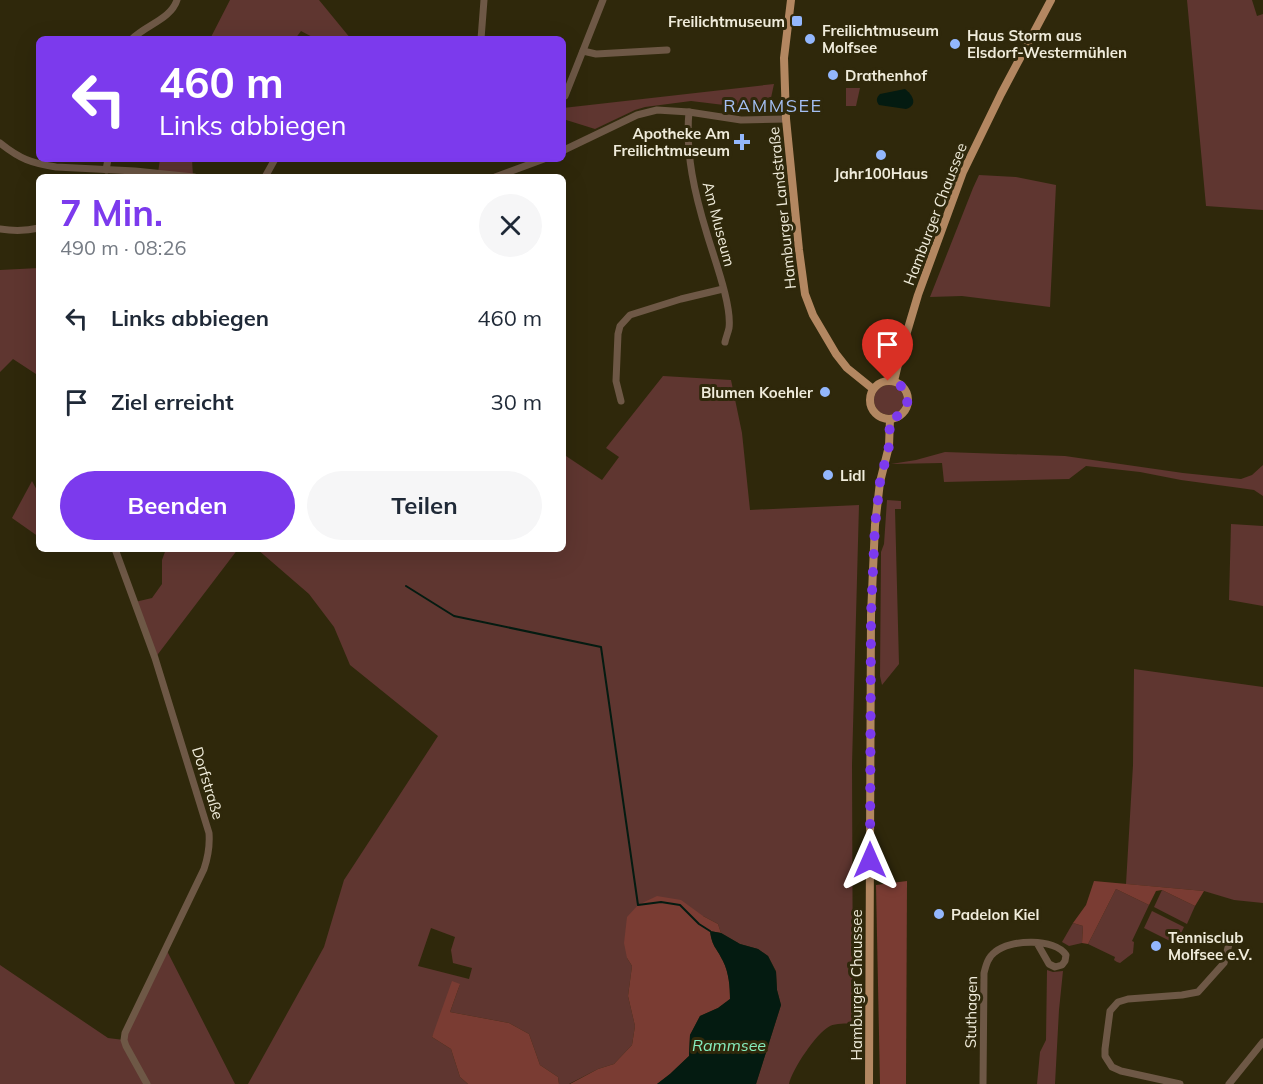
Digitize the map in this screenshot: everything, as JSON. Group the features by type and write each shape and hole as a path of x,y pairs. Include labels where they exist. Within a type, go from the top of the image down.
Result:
{"main road":[{"name":"Hamburger Landstraße","path":"791,0 784,58 786,118 798,250 805,294 818,323 845,365 873,389"},
{"name":"Hamburger Chaussee","path":"894,381 918,295 963,172 1051,0"},
{"path":"894,381 905,389 908,395 906,408 897,417 890,419 880,417 872,410 869,399 877,384 894,381"},
{"name":"Hamburger Chaussee","path":"869,1084 871,615 875,525 880,482 889,446 890,419"}],"street":[{"path":"135,36 170,13 177,0"},
{"path":"481,36 484,0"},
{"path":"566,92 603,0"},
{"path":"584,51 596,54 667,50"},
{"path":"566,149 646,112 669,110 741,120 786,118"},
{"name":"Am Museum","path":"689,112 691,168 728,311 729,327 725,342"},
{"path":"0,143 21,158 33,163 56,167 166,174"},
{"path":"106,170 107,162"},
{"path":"503,174 536,162"},
{"path":"55,174 56,167"},
{"path":"0,230 36,229"},
{"path":"621,401 616,381 618,334 625,320 630,315 723,289"},
{"name":"Dorfstraße","path":"117,552 172,711 209,832 208,856 204,869 125,1033 126,1046 147,1084"},
{"name":"Stuthagen","path":"983,1084 984,973 987,962 992,953 1001,947 1036,943"},
{"path":"1180,1084 1112,1067 1105,1056 1110,1011 1118,1002 1128,999 1198,992 1224,963 1229,944"},
{"path":"1229,1084 1263,1042"}],"shaded area":[{"path":"230,0 319,0 349,36 310,36 301,31 297,36 212,36"},
{"path":"1187,0 1252,0 1257,16 1263,14 1263,210 1206,206"},
{"path":"774,84 769,107 757,109 691,101 645,107 595,129 566,120 566,108"},
{"path":"846,88 860,88 856,106 846,106"},
{"path":"160,162 192,162 193,174 158,173"},
{"path":"979,175 1016,177 1056,185 1050,307 962,296 930,297"},
{"path":"36,268 36,374 13,359 0,372 0,270"},
{"path":"663,376 731,380 742,433 750,510 859,505 852,764 853,1023 832,1025 824,1030 805,1052 789,1084 756,1084 781,1005 776,971 768,956 758,949 740,944 721,933 718,924 703,916 627,958 632,966 628,996 635,1026 632,1045 614,1064 598,1069 569,1084 559,1084 558,1077 540,1065 529,1034 509,1023 450,1012 460,984 432,1037 451,1049 460,1077 468,1084 248,1084 324,947 344,880 438,736 350,665 334,627 309,594 260,552 566,552 566,456 602,480 619,457 606,448","holes":["431,928 455,937 451,950 453,963 472,968 469,979 418,966"]},
{"path":"889,385 900,389 904,400 900,411 889,415 878,411 874,400 878,389"},
{"path":"945,452 1065,456 1241,479 1252,475 1263,465 1263,496 1254,490 1086,466 1069,479 944,482 942,463 891,464"},
{"path":"32,481 36,488 36,535 12,518"},
{"path":"887,500 901,501 901,509 895,509 899,664 882,685 880,676 881,552 884,544"},
{"path":"1231,524 1263,526 1263,606 1229,600"},
{"path":"165,552 236,552 155,658 135,602 152,598 162,584 162,560"},
{"path":"1134,669 1263,687 1263,903 1234,900 1204,891 1126,884 1133,765"},
{"path":"907,881 906,1084 880,1084 876,885"},
{"path":"1094,881 1204,891 1195,906 1162,890 1156,891 1149,905 1116,889 1088,944 1082,943 1083,926 1073,923 1086,905"},
{"path":"1116,889 1149,905 1132,941 1134,942 1133,953 1120,963 1114,960 1115,957 1088,944"},
{"path":"1162,890 1195,906 1187,924 1154,907"},
{"path":"657,896 681,900 718,924 721,933 710,931 713,944 727,970 730,999 718,1008 700,1016 690,1035 689,1056 657,1084 570,1084 598,1069 614,1064 632,1045 635,1026 628,996 632,966 627,958 624,943 627,917 638,905"},
{"path":"1152,911 1184,927 1176,944 1144,928"},
{"path":"1073,923 1083,926 1082,943 1069,946 1062,942"},
{"path":"166,949 235,1084 0,1084 0,965 108,1038 124,1040"},
{"path":"1047,970 1063,971 1055,1084 1037,1084 1040,1052 1046,1040"},
{"path":"452,981 460,984 450,1012 509,1023 529,1034 540,1065 558,1077 559,1084 468,1084 460,1077 451,1049 432,1037"}],"water":[{"path":"905,89 913,99 910,107 906,109 878,104 877,98 880,94"},
{"name":"Rammsee","path":"710,931 721,933 740,944 758,949 768,956 776,972 781,1005 756,1084 657,1084 689,1056 690,1035 700,1016 718,1008 730,999 727,970 713,944"}],"waterway":[{"path":"406,586 454,616 601,647 638,905 661,902 680,905 699,924 710,931"}],"place":[{"name":"Freilichtmuseum","path":"797,21"},
{"name":"Freilichtmuseum Molfsee","path":"810,39"},
{"name":"Haus Storm aus Elsdorf-Westermühlen","path":"955,44"},
{"name":"Drathenhof","path":"833,75"},
{"name":"Apotheke Am Freilichtmuseum","path":"742,142"},
{"name":"Jahr100Haus","path":"881,155"},
{"name":"Blumen Koehler","path":"825,392"},
{"name":"Lidl","path":"828,475"},
{"name":"Padelon Kiel","path":"939,914"},
{"name":"Tennisclub Molfsee e.V.","path":"1156,946"}],"district":[{"name":"RAMMSEE","path":"773,105"}],"route":[{"path":"870,860 871,615 875,525 880,482 889,446 890,419 902,414 908,402 905,389 894,381 888,381"}]}
